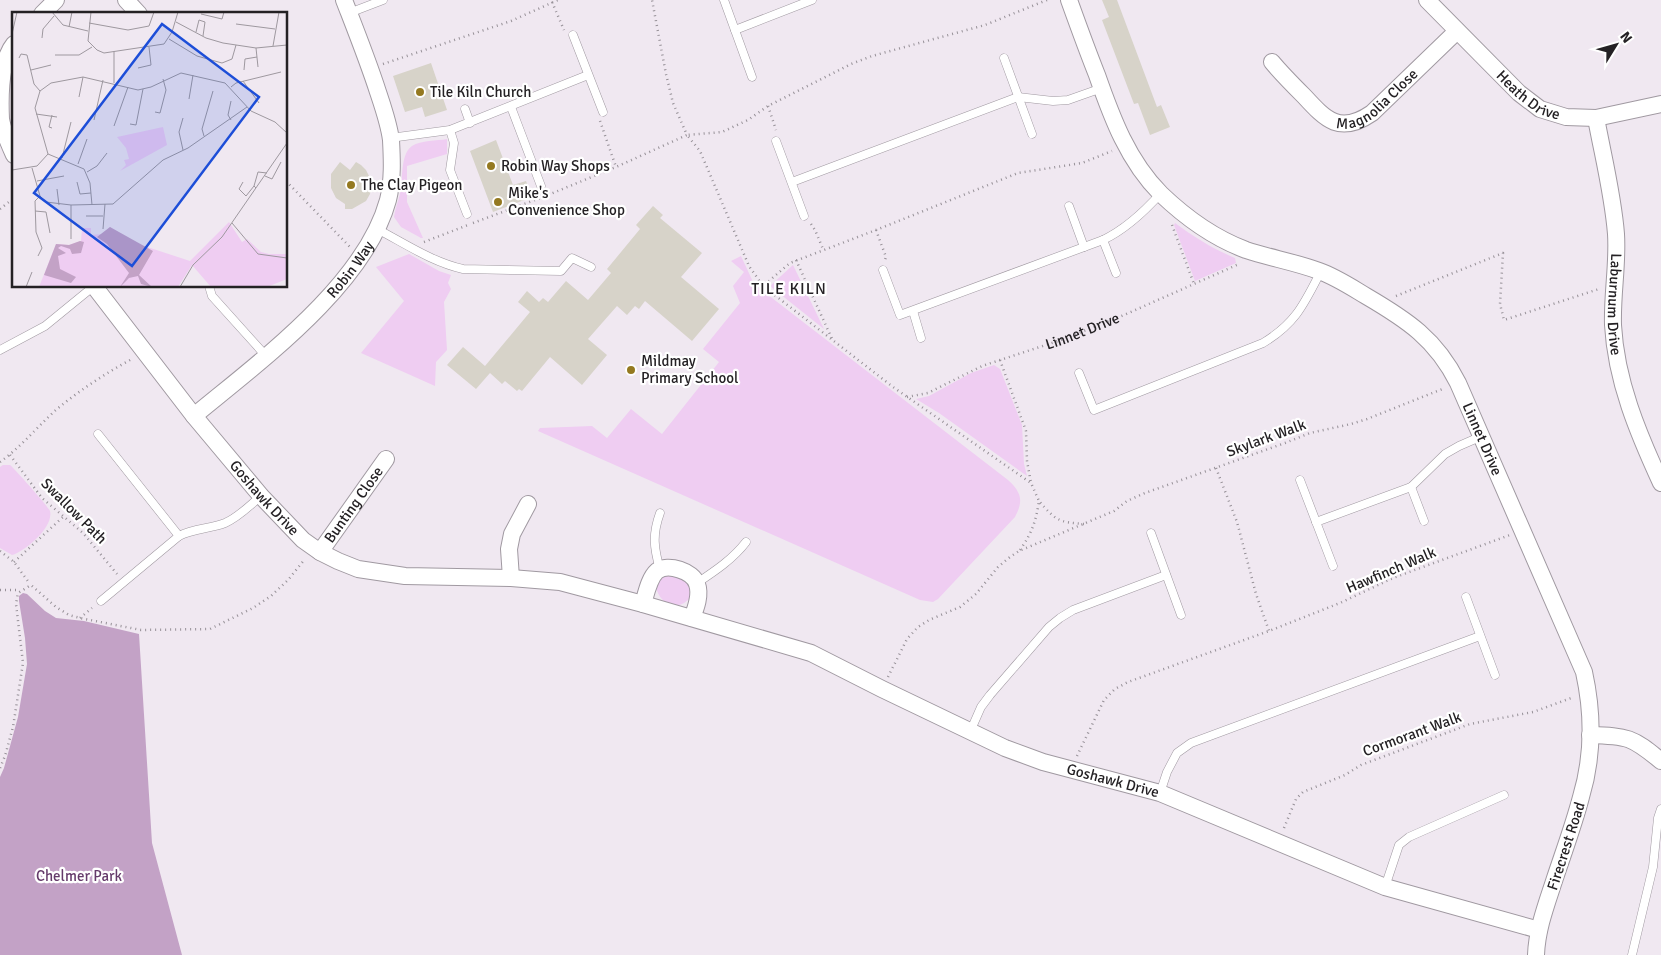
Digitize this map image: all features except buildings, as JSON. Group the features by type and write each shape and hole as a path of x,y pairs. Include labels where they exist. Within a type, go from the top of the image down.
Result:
{"street":[{"path":"44,12 56,0"},
{"path":"126,0 136,12"},
{"name":"Linnet Drive","path":"1069,0 1124,144 1146,177 1161,193 1179,210 1210,232 1247,250 1320,271 1343,282 1413,326 1440,351 1458,383 1482,436 1584,672 1588,692 1590,735"},
{"name":"Heath Drive","path":"1427,0 1493,69 1529,102 1540,109 1560,116 1579,119 1596,118 1661,104"},
{"name":"Robin Way","path":"194,416 297,329 322,303 361,256 377,229 388,200 392,170 390,138 370,68 346,6"},
{"name":"Magnolia Close","path":"1272,62 1319,113 1330,120 1349,124 1360,121 1372,113 1457,31"},
{"path":"7,48 2,71 1,119 12,151"},
{"name":"Laburnum Drive","path":"1596,118 1616,234 1614,325 1620,374 1636,426 1661,483"},
{"name":"Goshawk Drive","path":"96,288 194,416 261,496 293,530 317,550 358,569 405,576 511,578 560,582 810,652 1005,748 1042,762 1160,793 1385,887 1538,930"},
{"name":"Bunting Close","path":"317,550 386,459"},
{"path":"511,578 510,549 512,534 528,504"},
{"path":"644,604 650,582 656,572 664,568 676,569 689,575 697,583 698,598 692,618"},
{"path":"1590,735 1625,737 1641,745 1661,761"},
{"name":"Firecrest Road","path":"1536,955 1538,930 1582,796 1590,735"}],"lane":[{"path":"346,6 383,0"},
{"path":"724,0 752,76"},
{"path":"735,30 812,0"},
{"path":"573,35 603,112"},
{"path":"1004,58 1032,134"},
{"path":"390,138 450,130 588,75"},
{"path":"792,182 1018,97 1054,101 1068,100 1102,88"},
{"path":"511,107 542,186"},
{"path":"465,109 470,123"},
{"path":"450,130 454,143 450,170 467,214"},
{"path":"776,141 804,216"},
{"path":"883,270 900,315 1103,240 1127,225 1161,193"},
{"path":"1069,206 1084,247"},
{"path":"377,229 437,261 463,269 561,271 572,258 591,267"},
{"path":"1103,240 1116,273"},
{"path":"1079,373 1094,410 1263,343 1276,335 1295,318 1306,302 1320,271"},
{"path":"0,350 45,326 92,288"},
{"path":"210,288 212,296 266,356"},
{"path":"913,311 922,338"},
{"path":"98,434 180,536"},
{"path":"1316,522 1411,487 1445,454 1458,446 1482,436"},
{"path":"1300,480 1333,566"},
{"path":"1411,487 1424,521"},
{"path":"101,601 180,536 189,531 225,523 239,515 261,496"},
{"path":"660,513 654,536 655,552 660,570"},
{"path":"1151,533 1181,615"},
{"path":"697,583 740,551 746,542"},
{"path":"970,732 981,707 990,695 1049,627 1060,618 1073,610 1166,575"},
{"path":"1466,597 1495,675"},
{"path":"1160,793 1167,772 1177,753 1191,743 1480,636"},
{"path":"1385,887 1399,845 1409,837 1504,795"},
{"path":"1632,955 1654,867 1658,818 1661,809"}],"path":[{"path":"370,68 511,21 558,0"},
{"path":"652,0 673,103 687,135"},
{"path":"552,2 563,29 573,35"},
{"path":"768,106 776,127 776,141"},
{"path":"603,112 600,122 616,167"},
{"path":"288,183 361,256"},
{"path":"0,209 12,200"},
{"path":"1179,210 1170,220 1194,284"},
{"path":"804,216 815,230 824,249"},
{"path":"876,230 886,257 883,270"},
{"name":"Linnet Drive","path":"907,397 928,393 969,371 1070,337 1194,284 1241,263 1247,250"},
{"path":"1379,303 1503,254 1500,304 1504,320 1614,284"},
{"path":"796,260 834,342"},
{"path":"763,286 907,397 1031,483"},
{"path":"0,462 10,455 58,409 142,350"},
{"path":"1000,360 1026,430 1027,461 1031,483 1039,501 1050,514 1063,522 1086,524"},
{"name":"Skylark Walk","path":"882,689 907,639 929,620 960,607 976,594 998,567 1019,551 1086,524 1114,511 1127,501 1145,493 1310,433 1367,419 1458,383"},
{"name":"Swallow Path","path":"10,455 42,498 83,533 123,582"},
{"path":"1216,468 1237,522 1256,594 1269,630"},
{"name":"Skylark Walk","path":"1019,551 1031,535 1039,501"},
{"path":"14,562 63,517"},
{"name":"Hawfinch Walk","path":"1072,769 1104,700 1115,689 1128,682 1340,603 1393,578 1522,530"},
{"path":"0,550 14,562 31,585 56,607 69,615 141,630 210,629 253,608 272,596 317,550"},
{"path":"0,590 21,590 31,585"},
{"path":"0,768 6,756 13,727 23,663 16,604 18,593 21,590"},
{"path":"80,618 101,601"},
{"name":"Cormorant Walk","path":"1278,843 1290,810 1296,799 1303,792 1345,775 1361,765 1470,724 1533,712 1588,692"}],"shaded area":[{"path":"447,139 447,154 407,166 407,202 423,238 421,238 401,227 394,217 400,194 405,155 416,144"},
{"path":"1175,223 1219,251 1235,258 1236,263 1195,281 1174,225"},
{"path":"409,254 439,271 451,275 448,283 451,289 444,302 447,350 436,362 435,386 361,353 404,301 376,267"},
{"path":"741,256 754,284 1016,488 1020,497 1020,506 1015,517 938,599 933,602 920,600 538,431 540,428 592,426 607,438 631,409 662,434 719,362 703,349 740,303 733,286 744,272 731,261"},
{"path":"793,265 824,329 770,286"},
{"path":"994,365 1000,369 1022,425 1024,464 1027,476 939,413 916,399 929,396 971,373"},
{"path":"10,465 50,511 48,524 37,538 24,549 12,555 0,548 0,467"},
{"path":"671,573 686,582 690,589 690,598 680,605 670,605 662,599 656,588 659,577"}],"green space":[{"name":"Chelmer Park","path":"23,593 27,594 45,611 56,618 84,621 139,634 152,843 182,955 0,955 0,777 18,717 27,664 19,601 19,596"}],"place":[{"name":"Tile Kiln Church","path":"420,92"},
{"name":"Robin Way Shops","path":"491,166"},
{"name":"The Clay Pigeon","path":"351,185"},
{"name":"Mike's Convenience Shop","path":"498,202"},
{"name":"Mildmay Primary School","path":"631,370"}],"district":[{"name":"TILE KILN","path":"789,289"}]}
